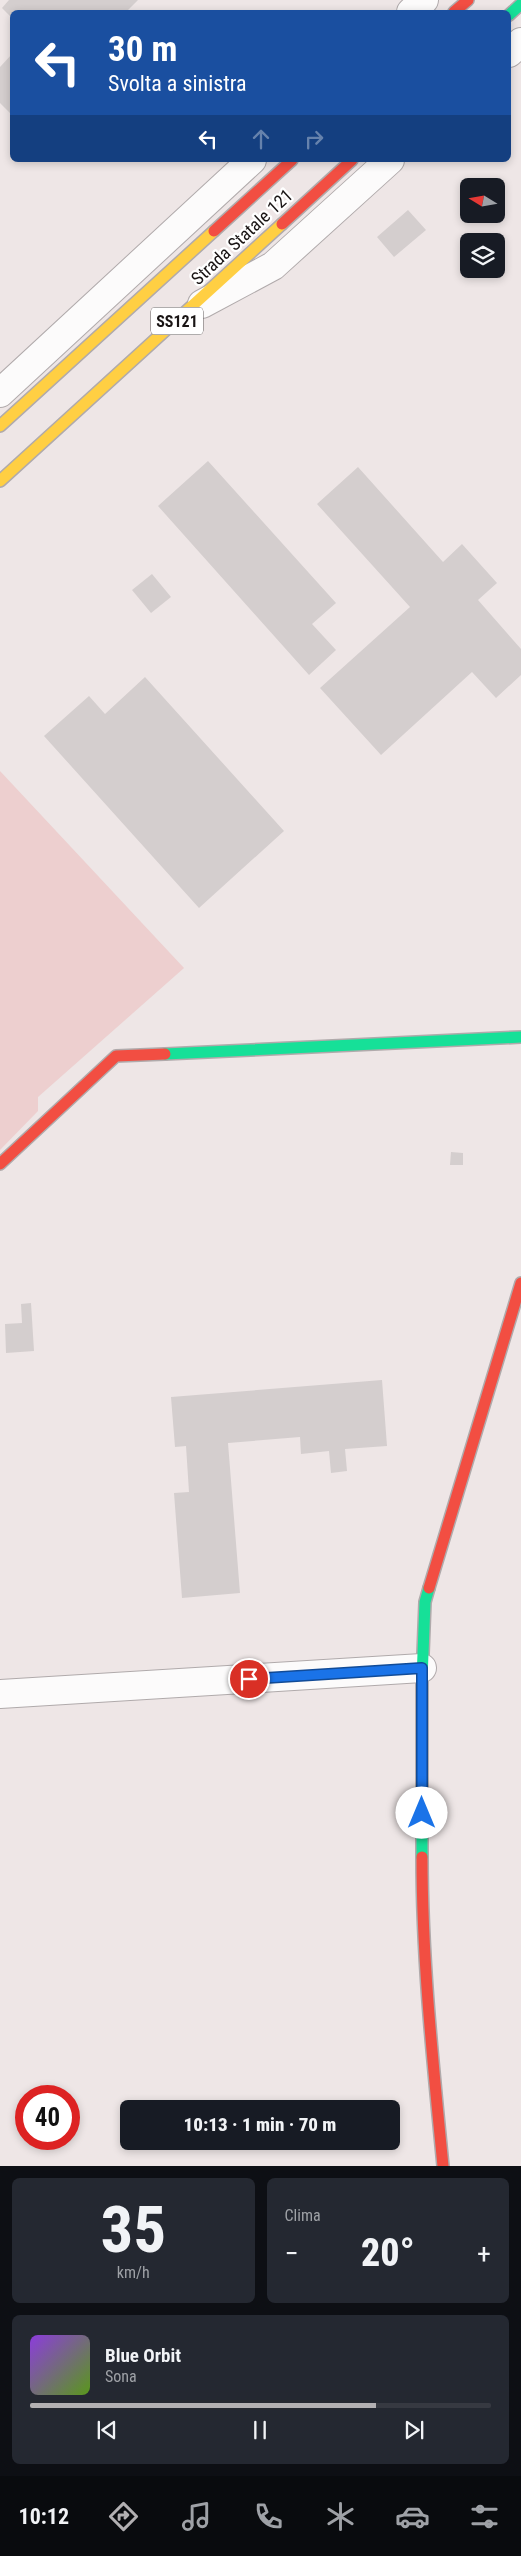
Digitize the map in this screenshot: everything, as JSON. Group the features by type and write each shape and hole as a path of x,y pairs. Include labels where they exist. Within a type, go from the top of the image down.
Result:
{"street":[{"path":"413,10 424,0"},
{"path":"456,10 468,0"},
{"path":"511,13 521,4"},
{"path":"511,51 521,42"},
{"path":"0,393 250,162"},
{"name":"Strada Statale 121","path":"0,426 290,162"},
{"name":"Strada Statale 121","path":"0,481 350,162"},
{"path":"189,310 272,266 388,162"},
{"path":"0,1164 116,1056 521,1036"},
{"path":"443,2166 428,2017 422,1908 422,1668 425,1602 521,1283"},
{"path":"0,1694 422,1668"}],"shaded area":[{"path":"0,771 184,968 38,1097 38,1111 0,1150"}],"building":[{"path":"9,0 138,0 128,10 10,10 10,16 2,8"},
{"path":"10,56 10,113 0,103 0,67"},
{"path":"408,210 426,230 394,257 377,237"},
{"path":"208,461 336,603 312,624 336,650 309,675 158,506"},
{"path":"358,467 443,562 462,544 497,583 478,600 521,649 521,675 496,698 472,672 381,755 320,688 410,607 317,504"},
{"path":"152,574 171,597 151,613 132,590"},
{"path":"145,677 284,831 199,908 44,736 89,696 105,714"},
{"path":"451,1152 463,1153 463,1165 450,1165"},
{"path":"31,1303 34,1351 6,1353 5,1324 22,1323 21,1304"},
{"path":"382,1380 387,1446 345,1449 347,1471 331,1473 329,1451 301,1454 300,1437 228,1443 240,1593 182,1598 174,1493 189,1492 186,1446 175,1447 171,1397"}],"traffic: fast":[{"path":"511,13 521,4"},
{"path":"165,1054 521,1037"},
{"path":"422,1857 422,1679 425,1602 429,1588"}],"traffic: slow":[{"path":"0,481 282,224"},
{"path":"0,426 214,231"}],"traffic: jam":[{"path":"456,10 468,0"},
{"path":"214,231 290,162"},
{"path":"282,224 350,162"},
{"path":"0,1164 116,1056 165,1054"},
{"path":"429,1588 521,1283"},
{"path":"422,1857 426,1973 443,2166"}],"route":[{"path":"249,1679 422,1668 422,1813"}]}
